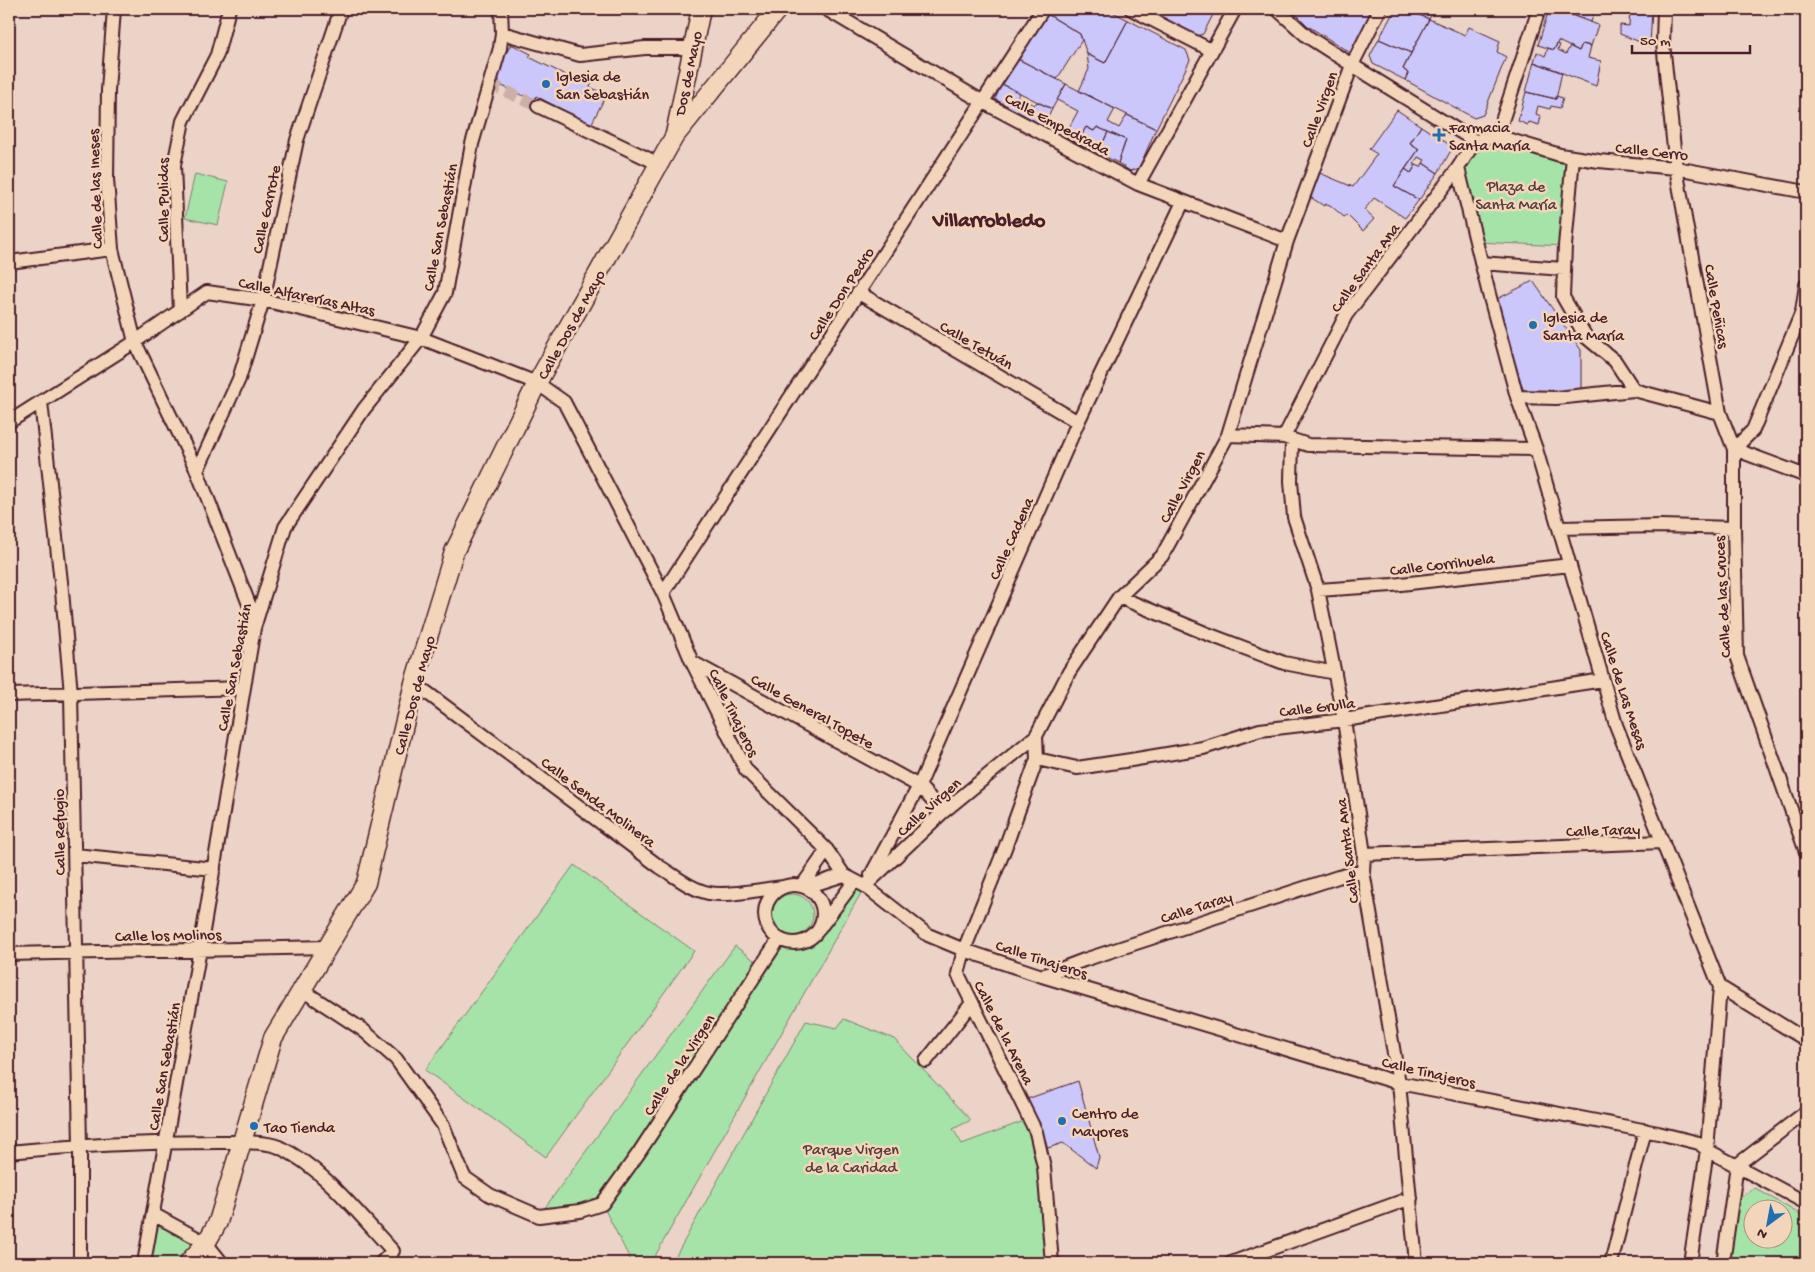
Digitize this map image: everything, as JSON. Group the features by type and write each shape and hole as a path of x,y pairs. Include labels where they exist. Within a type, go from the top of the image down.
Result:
{"street":[{"name":"Calle de las Ineses","path":"114,9 108,90 107,169 112,249 135,342 197,470 256,622"},
{"name":"Calle Pulidas","path":"180,311 174,165 183,121 217,55 229,9"},
{"name":"Calle Garrote","path":"197,470 238,379 262,300 297,140 341,9"},
{"name":"Calle San Sebastián","path":"144,1263 256,622 285,527 364,409 421,338 445,293 472,144 500,48 502,33 501,9"},
{"name":"Dos de Mayo","path":"674,137 701,9"},
{"path":"674,137 778,9"},
{"name":"Calle Empedrada","path":"826,9 984,102 1138,184 1287,241"},
{"name":"Calle Don Pedro","path":"663,593 1043,9"},
{"path":"1131,9 1211,50"},
{"path":"1138,184 1235,9"},
{"path":"1277,9 1308,37 1475,141 1497,136 1539,9"},
{"name":"Calle Virgen","path":"855,881 1036,736 1068,672 1119,597 1162,556 1228,435 1287,241 1352,65 1380,9"},
{"name":"Calle Peñicas","path":"1664,9 1663,43 1676,168 1720,414 1734,449"},
{"path":"502,33 580,55 645,48 692,48"},
{"path":"538,106 659,164"},
{"name":"Calle Cerro","path":"1497,136 1560,155 1599,161 1676,168 1806,192"},
{"name":"Calle Dos de Mayo","path":"188,1263 206,1243 218,1222 273,1038 366,884 414,683 454,552 537,383 674,137"},
{"name":"Calle Santa Ana","path":"1416,1263 1399,1083 1363,871 1364,854 1344,720 1318,590 1294,516 1288,438 1346,315 1458,168 1475,141"},
{"path":"1573,157 1563,297 1586,337 1615,361 1634,390"},
{"path":"1458,168 1517,397 1556,398 1634,390 1720,414"},
{"name":"Calle Cadena","path":"855,881 919,786 1078,422 1183,202"},
{"path":"9,262 112,249"},
{"path":"1481,263 1564,269"},
{"path":"1806,285 1802,312 1753,430 1734,449 1806,476"},
{"name":"Calle Alfarerías Altas","path":"9,422 135,342 207,292 262,300 421,338 537,383"},
{"name":"Calle Tetuán","path":"859,293 1078,422"},
{"name":"Calle Tinajeros","path":"537,383 564,402 663,593 692,662 746,770 827,850 855,881 928,935 964,950 1042,976 1399,1083 1645,1130 1699,1143 1707,1150 1806,1202"},
{"name":"Calle de Las Mesas","path":"1517,397 1536,449 1616,725 1720,986 1707,1150 1690,1263"},
{"name":"Calle Refugio","path":"41,402 72,694 80,1145 80,1263"},
{"path":"1228,435 1288,438 1308,444 1536,449"},
{"name":"Calle de las Cruces","path":"1734,449 1737,656 1806,852"},
{"path":"1559,528 1661,526 1734,528"},
{"name":"Calle Corrihuela","path":"1318,590 1392,585 1570,565"},
{"path":"1119,597 1284,663 1334,672"},
{"name":"Calle General Topete","path":"692,662 919,786 943,812"},
{"name":"Calle Grulla","path":"1037,759 1077,768 1202,748 1260,730 1344,720 1603,680"},
{"name":"Calle Senda Molinera","path":"414,683 660,867 698,890 709,894 724,894 784,887"},
{"path":"9,695 244,688"},
{"name":"Calle de la Arena","path":"1036,736 1037,759 1005,848 964,950 958,974 1036,1132 1044,1167 1052,1263"},
{"name":"Calle Taray","path":"1364,854 1663,842"},
{"path":"804,886 827,850"},
{"path":"75,854 214,869"},
{"name":"Calle Taray","path":"1042,976 1094,956 1338,877 1363,871"},
{"path":"855,881 821,927 813,936 802,942 791,943 779,939 768,927 765,915 766,905 774,892 793,884 804,886 855,881"},
{"path":"804,886 816,893 823,906 824,914 821,927"},
{"name":"Calle de la Virgen","path":"302,990 362,1030 396,1059 443,1125 464,1177 490,1195 539,1216 580,1211 602,1204 638,1154 779,939"},
{"name":"Calle los Molinos","path":"9,954 328,947"},
{"path":"1720,986 1806,1040"},
{"path":"926,1061 972,1003"},
{"path":"1723,1263 1736,1165 1806,1112"},
{"path":"1611,1263 1645,1130"},
{"path":"9,1152 80,1145 166,1142 242,1142 277,1146 318,1171 393,1251 381,1263"},
{"path":"1231,1263 1411,1198"},
{"path":"153,1214 206,1243 222,1263"}],"green space":[{"name":"Plaza de Santa María","path":"1497,136 1573,157 1565,246 1476,242 1458,168 1475,141"},
{"path":"195,174 228,182 218,225 185,218"},
{"path":"574,865 694,951 546,1157 425,1070"},
{"path":"854,882 865,886 651,1263 632,1263 602,1204 539,1216 735,946 762,966 779,939 803,942 809,939 831,915"},
{"path":"796,894 804,897 810,903 813,915 810,927 804,933 788,936 780,933 774,927 771,911 774,903 780,897"},
{"name":"Parque Virgen de la Caridad","path":"844,1019 894,1039 971,1120 953,1129 962,1144 1024,1121 1039,1163 1045,1263 672,1263 806,1021 837,1028"},
{"path":"1755,1188 1775,1200 1742,1200 1742,1250 1792,1250 1792,1210 1806,1218 1806,1263 1729,1263 1737,1199"},
{"path":"153,1214 206,1243 188,1263 144,1263"}],"building":[{"path":"1050,9 1107,9 1128,20 1105,63 1087,54 1080,34 1047,14"},
{"path":"1140,9 1216,9 1203,34 1193,37"},
{"path":"1291,9 1320,9 1326,13 1328,9 1362,9 1373,15 1352,54 1308,26"},
{"path":"1395,9 1405,9 1429,19 1411,53 1379,39"},
{"path":"1405,9 1435,9 1429,19"},
{"path":"1549,9 1555,9 1598,25 1591,46 1582,44 1579,51 1558,41 1554,50 1538,45"},
{"path":"1555,9 1595,9 1591,22"},
{"path":"1630,9 1652,9 1650,46 1620,34 1620,25 1629,26"},
{"path":"1047,14 1080,34 1082,40 1057,79 1016,58"},
{"path":"1429,19 1465,35 1469,27 1500,41 1497,52 1506,57 1483,115 1474,118 1405,80 1408,73 1403,69"},
{"path":"1128,20 1186,50 1190,60 1156,129 1079,91 1089,69 1087,54 1105,63"},
{"path":"1379,39 1411,53 1403,69 1408,73 1405,80 1373,64 1370,56"},
{"name":"Iglesia de San Sebastián","path":"511,44 531,54 529,57 582,83 585,76 593,80 590,87 606,95 591,125 536,96 534,101 500,85 497,72"},
{"path":"1557,44 1560,45 1558,50 1566,54 1570,46 1579,51 1582,44 1591,46 1588,58 1601,61 1596,86 1534,62 1537,52 1545,56 1548,48 1554,50"},
{"path":"1016,58 1066,84 1052,109 1002,84"},
{"path":"1534,62 1562,72 1556,99 1526,92"},
{"path":"1002,84 1020,93 1017,97 1034,105 1037,102 1052,109 1044,126 995,99"},
{"path":"1066,84 1115,109 1108,122 1119,128 1127,115 1156,129 1139,168 1130,171 1118,163 1126,140 1097,127 1094,131 1086,127 1078,142 1065,135 1078,111 1057,100"},
{"path":"1526,92 1556,99 1556,96 1563,98 1560,108 1551,106 1550,109 1538,106 1536,114 1541,116 1539,125 1529,122 1528,125 1518,121"},
{"path":"1397,110 1421,126 1410,143 1419,149 1394,186 1419,200 1405,218 1374,198 1364,210 1374,219 1363,231 1347,215 1344,217 1330,205 1326,204 1324,206 1307,195 1315,171 1353,187 1377,154 1369,149"},
{"path":"1421,126 1453,147 1438,173 1423,163 1425,160 1418,157 1411,173 1405,169 1419,149 1410,143"},
{"path":"1086,127 1094,131 1097,127 1108,132 1098,153 1078,142"},
{"path":"1108,132 1126,140 1118,163 1098,153"},
{"path":"1423,163 1438,173 1419,200 1394,186 1405,169 1411,173 1416,165 1421,167"},
{"name":"Iglesia de Santa María","path":"1533,281 1581,350 1581,390 1524,392 1495,300"},
{"name":"Centro de Mayores","path":"1078,1081 1099,1157 1096,1168 1063,1143 1045,1149 1027,1099"}],"tunnel":[{"path":"490,84 538,106"}],"place":[{"name":"Iglesia de San Sebastián","path":"546,84"},
{"name":"Farmacia Santa María","path":"1439,135"},
{"name":"Iglesia de Santa María","path":"1533,325"},
{"name":"Centro de Mayores","path":"1062,1121"},
{"name":"Tao Tienda","path":"254,1126"}],"district":[{"name":"Villarrobledo","path":"989,219"}]}
